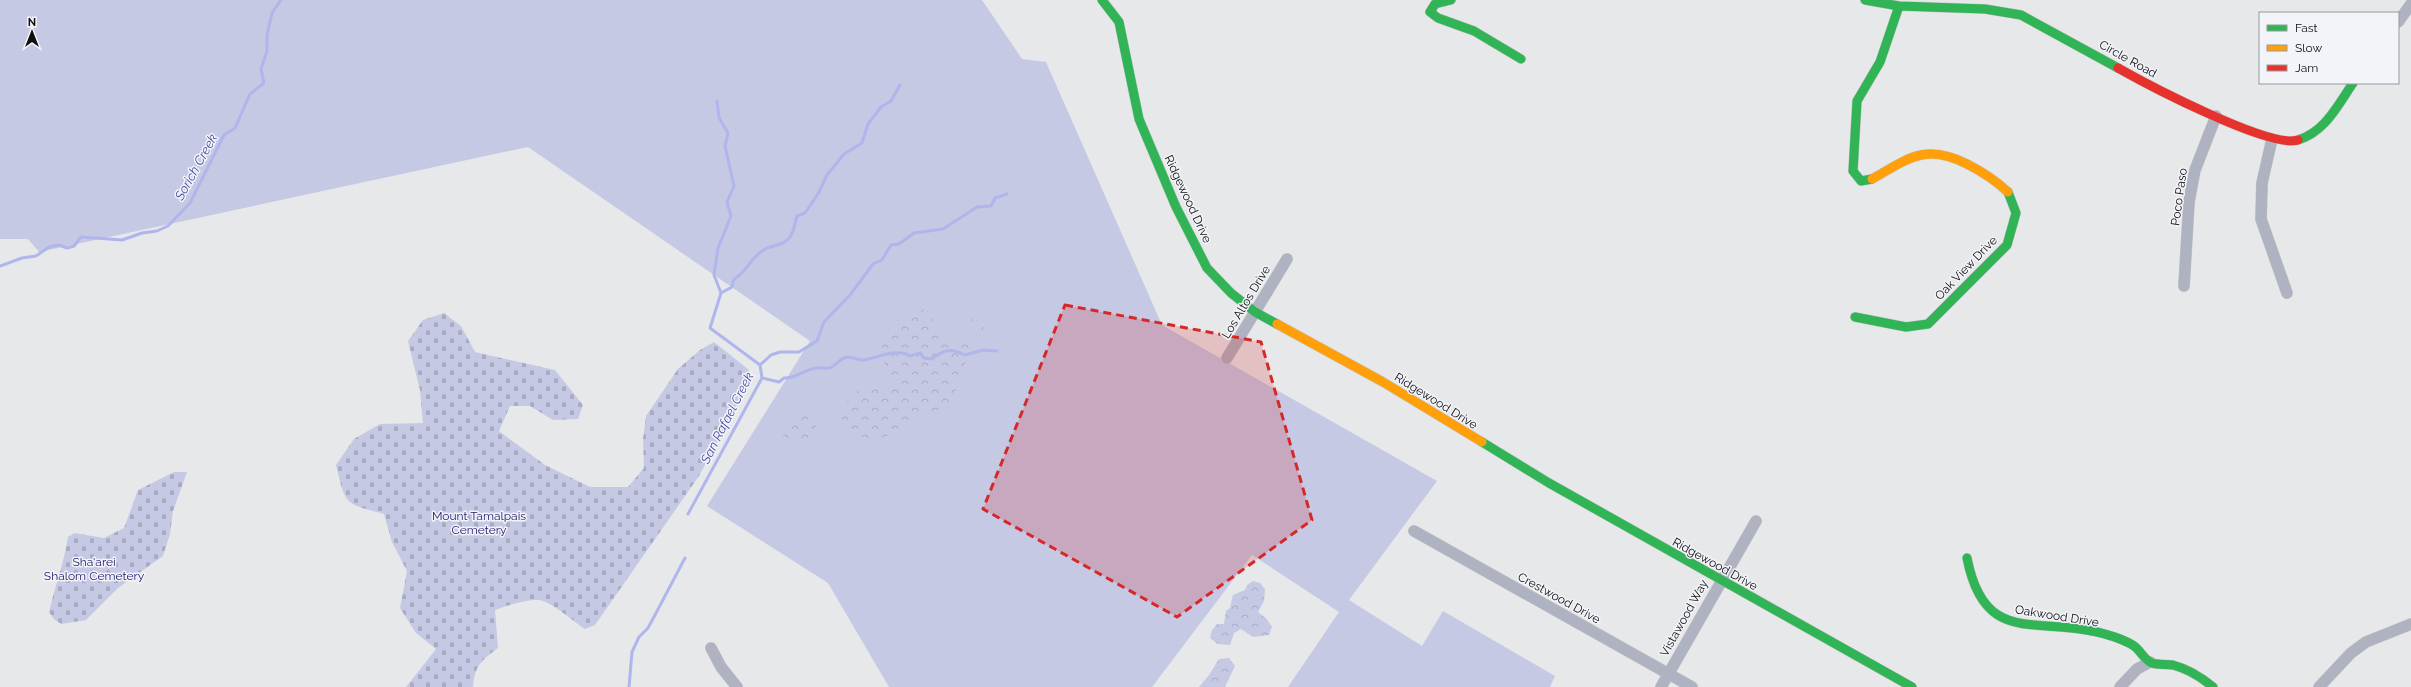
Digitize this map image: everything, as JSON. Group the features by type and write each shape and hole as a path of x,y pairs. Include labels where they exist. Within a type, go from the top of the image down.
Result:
{"street":[{"name":"Ridgewood Drive","path":"1102,0 1119,22 1139,119 1176,207 1207,268 1231,293 1255,312 1383,382 1542,479 1912,687"},
{"path":"1451,0 1434,3 1430,7 1430,12 1438,18 1474,31 1521,60"},
{"name":"Circle Road","path":"1865,0 1899,6 1985,8 2021,15 2167,95 2272,139 2295,141 2311,136 2324,123 2352,84"},
{"path":"2399,21 2411,4"},
{"name":"Oak View Drive","path":"1855,317 1906,327 1928,324 2007,245 2016,213 2008,192 1991,176 1949,155 1936,153 1924,154 1906,160 1870,180 1861,181 1856,178 1853,171 1857,100 1861,91 1880,62 1899,6"},
{"name":"Poco Paso","path":"2184,286 2189,202 2195,170 2216,116"},
{"path":"2272,139 2262,183 2261,220 2286,294"},
{"name":"Los Altos Drive","path":"1227,358 1287,259"},
{"name":"Vistawood Way","path":"1661,687 1720,580 1756,521"},
{"name":"Crestwood Drive","path":"1414,531 1692,687"},
{"name":"Oakwood Drive","path":"1967,558 1969,571 1991,610 2005,620 2024,624 2088,630 2134,646 2150,662"},
{"path":"2319,687 2351,653 2366,642 2411,624"},
{"path":"711,648 721,667 736,687"},
{"path":"2120,687 2137,669 2150,662 2176,666 2200,676 2212,687"}],"highlighted area":[{"path":"1065,305 1261,342 1312,520 1177,617 983,509"}],"green space":[{"path":"0,0 982,0 1022,59 1046,62 1162,325 1437,481 1349,600 1422,646 1443,611 1555,676 1550,687 1288,687 1339,612 1252,555 1152,687 889,687 828,583 707,506 810,341 528,147 39,252 28,239 0,239"},
{"path":"917,307 930,312 939,331 954,347 970,338 975,350 962,368 955,393 945,408 927,413 910,429 874,440 856,435 839,416 849,399 859,390 871,386 891,385 883,360 881,348 882,342 891,323 908,317"},
{"name":"Mount Tamalpais Cemetery","path":"444,313 461,326 475,352 555,370 583,405 578,419 553,420 530,406 510,406 499,431 545,465 590,487 628,487 644,468 643,439 646,416 678,369 700,350 714,342 749,370 750,380 699,476 595,625 585,629 543,601 533,600 505,606 495,610 498,648 487,656 477,668 473,687 406,687 436,649 416,633 400,608 407,571 392,542 384,514 361,507 349,501 342,488 336,465 354,439 380,424 423,423 420,390 408,341 423,320"},
{"path":"972,319 979,321 984,328 981,333 975,334 968,322"},
{"path":"804,415 814,420 817,429 814,433 806,439 797,441 782,439 784,434"},
{"name":"Sha'arei Shalom Cemetery","path":"174,472 187,472 173,511 170,534 163,556 118,588 86,620 61,624 54,619 49,612 68,537 74,533 104,538 124,528 138,490"},
{"path":"1253,581 1260,583 1265,589 1264,601 1258,612 1266,618 1272,627 1269,635 1253,637 1241,629 1234,633 1230,645 1218,644 1210,638 1212,630 1217,624 1224,624 1226,611 1230,608 1233,595 1245,590 1247,585"},
{"path":"1229,658 1235,666 1225,687 1199,687 1219,659"}],"waterway":[{"name":"Sorich Creek","path":"0,266 22,258 36,256 49,247 59,245 67,248 74,246 81,237 122,240 142,233 157,231 168,226 190,203 224,135 235,128 250,94 264,83 261,69 267,51 267,35 272,13 281,0"},
{"path":"721,293 732,287 734,279 742,273 758,254 769,247 784,242 790,237 797,216 805,213 818,194 827,175 844,154 862,143 868,124 881,107 891,101 900,85"},
{"name":"San Rafael Creek","path":"688,514 762,378 760,365 710,328 721,293 714,275 718,248 731,216 727,202 734,186 725,146 728,133 719,118 717,101"},
{"path":"760,365 771,355 780,352 799,352 817,341 824,322 850,295 873,264 882,260 891,245 899,244 914,233 943,229 977,207 991,206 995,198 1007,194"},
{"path":"762,378 779,382 784,378 793,377 812,369 831,367 847,357 865,360 894,353 910,356 920,353 924,358 932,359 944,351 955,351 965,355 983,350 997,351"},
{"name":"San Rafael Creek","path":"629,687 632,652 639,637 648,628 685,558"}],"traffic: fast":[{"path":"1102,0 1119,22 1139,119 1176,207 1207,268 1231,293 1255,312 1277,324"},
{"path":"1451,0 1435,4 1430,12 1438,18 1474,31 1521,59"},
{"path":"1865,0 1899,6 1985,9 2021,15 2118,68"},
{"path":"1872,179 1861,181 1853,171 1857,101 1880,62 1899,6"},
{"path":"2298,140 2316,131 2330,117 2352,84"},
{"path":"1855,317 1906,327 1928,324 2007,245 2016,213 2008,192"},
{"path":"1482,442 1549,483 1912,687"},
{"path":"1967,558 1975,586 1986,604 1999,616 2015,622 2033,625 2074,628 2097,632 2126,641 2139,650 2149,662 2173,665 2184,669 2213,687"}],"traffic: slow":[{"path":"1872,179 1908,159 1929,154 1940,155 1953,158 1973,167 1994,180 2008,192"},
{"path":"1277,324 1383,382 1482,442"}],"traffic: jam":[{"path":"2118,68 2181,101 2237,126 2262,135 2283,140 2298,140"}]}
